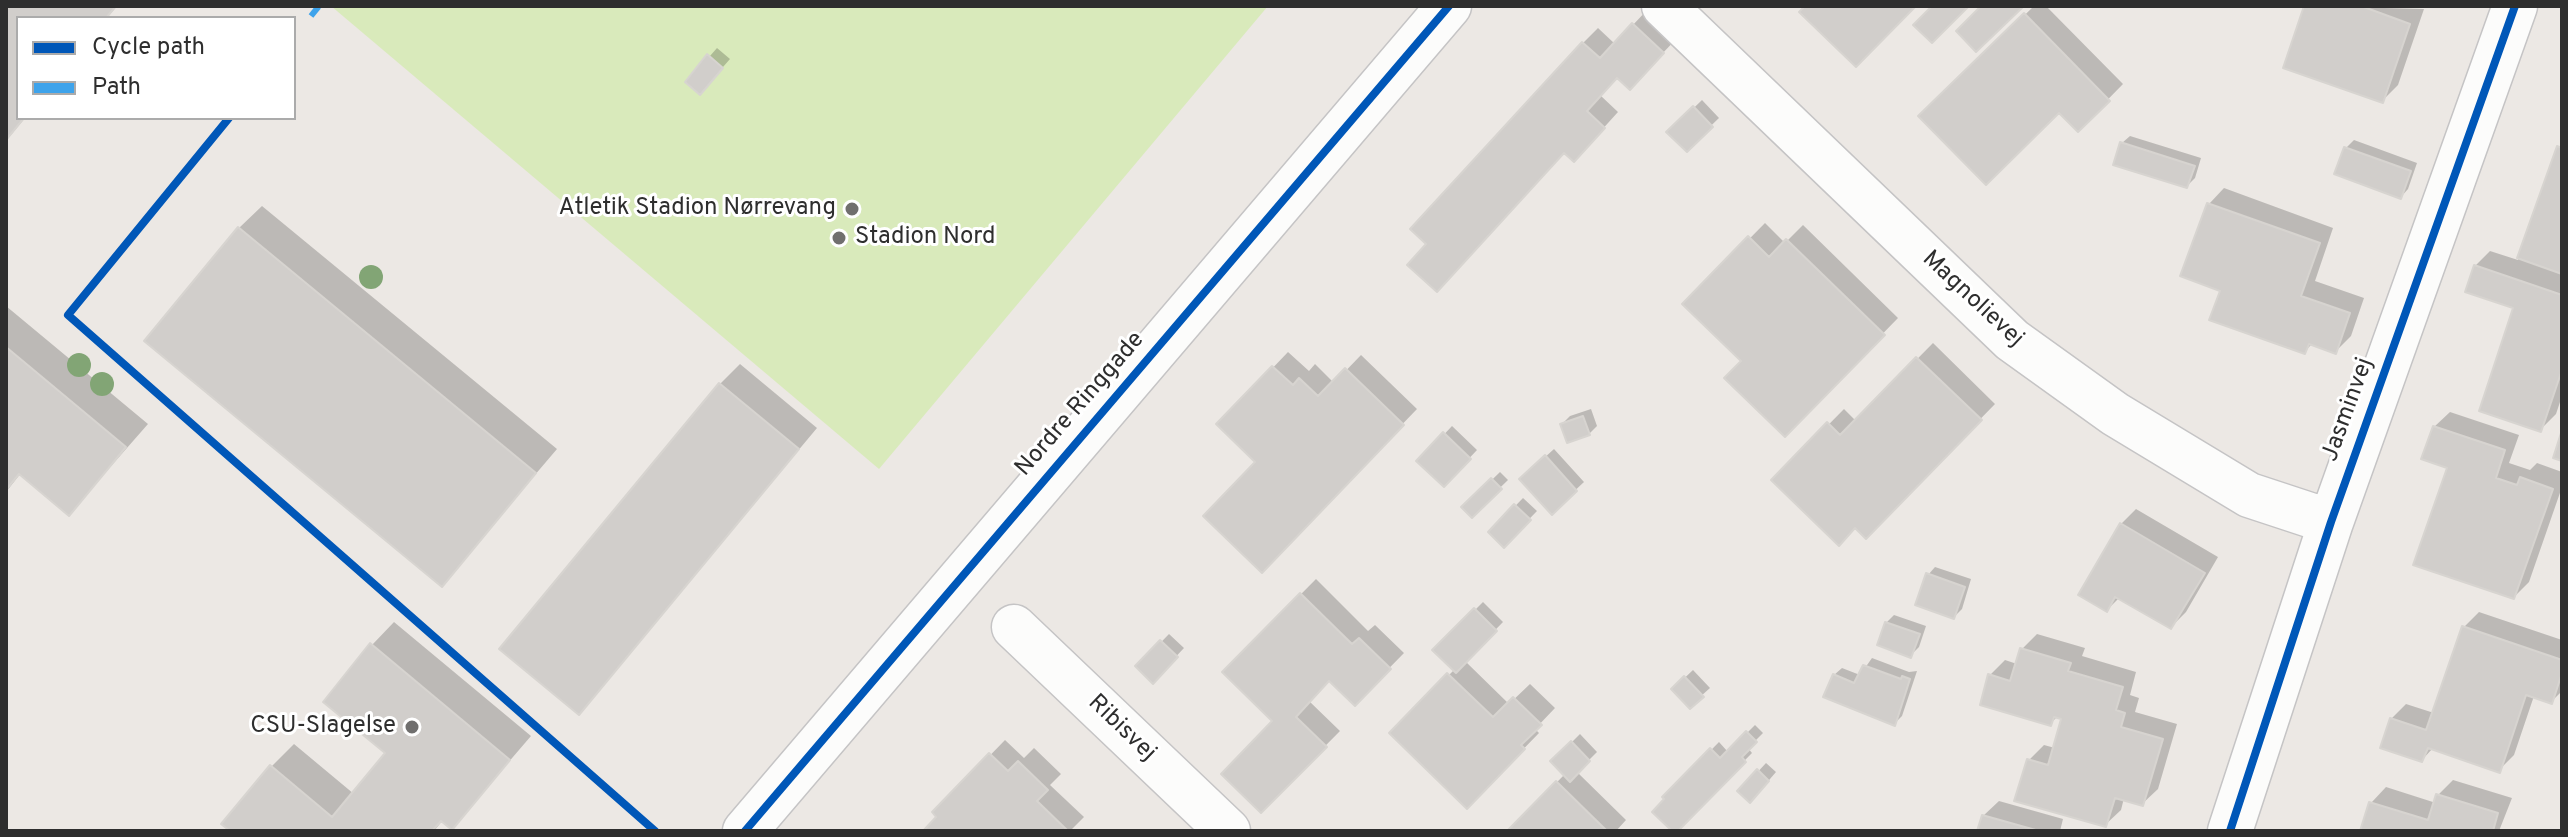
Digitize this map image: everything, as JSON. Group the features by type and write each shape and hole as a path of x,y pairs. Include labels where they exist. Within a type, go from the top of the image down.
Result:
{"street":[{"name":"Nordre Ringgade","path":"745,831 1449,6"},
{"name":"Magnolievej","path":"1664,6 2012,340 2115,414 2249,495 2331,522"},
{"name":"Jasminvej","path":"2230,831 2331,522 2515,6"},
{"name":"Ribisvej","path":"1014,627 1228,831"}],"green space":[{"name":"Stadion Nord","path":"331,6 1268,6 879,469"}],"building":[{"path":"6,6 116,6 108,16 16,16 16,120 22,120 6,140"},
{"path":"1805,6 1916,6 1856,67 1799,12"},
{"path":"1932,6 1969,6 1932,43 1913,25"},
{"path":"1981,6 2024,6 1976,52 1956,31"},
{"path":"2304,6 2361,6 2410,24 2383,103 2283,68"},
{"path":"2024,13 2110,101 2078,132 2059,113 1986,185 1918,116"},
{"path":"1632,23 1664,53 1630,90 1617,78 1587,111 1605,128 1574,162 1564,153 1437,292 1407,265 1426,244 1410,229 1582,42 1600,58"},
{"path":"707,54 723,68 700,95 685,82"},
{"path":"1693,106 1713,127 1687,152 1666,132"},
{"path":"2120,142 2195,166 2187,188 2113,165"},
{"path":"2557,146 2562,148 2562,274 2517,258"},
{"path":"2344,147 2411,171 2401,199 2334,174"},
{"path":"2207,203 2320,243 2301,296 2350,313 2336,354 2309,344 2305,354 2209,320 2220,291 2180,276"},
{"path":"238,227 536,473 442,587 144,341"},
{"path":"1748,236 1769,257 1786,239 1885,335 1785,437 1724,378 1741,361 1682,304"},
{"path":"2474,265 2562,295 2562,370 2541,432 2479,411 2513,308 2465,292"},
{"path":"6,347 126,447 69,516 19,474 6,490"},
{"path":"1916,357 1982,420 1866,539 1855,528 1839,546 1771,480 1827,422 1840,435"},
{"path":"1272,366 1293,385 1299,378 1318,396 1345,368 1404,425 1262,573 1203,516 1255,462 1216,424"},
{"path":"719,383 799,449 579,715 499,649"},
{"path":"1583,416 1590,435 1567,443 1560,424"},
{"path":"2433,426 2505,450 2496,478 2517,485 2520,477 2553,489 2514,599 2413,565 2447,468 2421,459"},
{"path":"1443,432 1471,459 1444,487 1416,461"},
{"path":"2562,433 2562,461 2553,458"},
{"path":"1545,455 1577,491 1552,515 1519,479"},
{"path":"1491,478 1502,489 1472,518 1461,507"},
{"path":"1514,504 1531,520 1504,548 1488,532"},
{"path":"2120,523 2205,573 2171,629 2115,597 2107,612 2078,595"},
{"path":"1926,573 1965,587 1954,619 1915,605"},
{"path":"1300,593 1352,644 1359,638 1391,669 1355,706 1329,681 1296,717 1327,747 1261,813 1221,774 1272,721 1222,672"},
{"path":"1474,608 1497,631 1456,673 1432,650"},
{"path":"1885,622 1920,634 1911,658 1877,645"},
{"path":"2462,626 2562,660 2562,673 2552,704 2526,695 2500,773 2428,748 2422,762 2380,748 2390,718 2426,730"},
{"path":"1160,640 1178,657 1153,684 1135,666"},
{"name":"CSU-Slagelse","path":"370,643 510,760 452,830 441,821 432,831 230,831 221,824 270,765 332,817 385,753 323,702"},
{"path":"2020,648 2071,663 2068,671 2123,687 2116,710 2125,713 2121,727 2163,739 2143,806 2115,798 2106,827 2014,801 2027,759 2048,765 2061,719 2054,717 2051,726 1980,705 1988,674 2010,681"},
{"path":"1863,665 1901,679 1902,676 1910,679 1895,726 1823,697 1833,674 1854,683"},
{"path":"1447,673 1493,717 1513,697 1542,725 1521,745 1525,749 1467,809 1389,733"},
{"path":"1684,676 1704,697 1690,709 1671,689"},
{"path":"1746,731 1757,742 1742,757 1746,762 1678,831 1672,831 1652,812 1664,799 1662,797 1710,748 1720,758"},
{"path":"1571,741 1590,761 1570,782 1550,761"},
{"path":"989,753 1008,771 1018,761 1048,790 1037,801 1068,831 923,831 936,817 932,812"},
{"path":"1757,769 1769,781 1750,803 1737,791"},
{"path":"1556,781 1607,831 1507,831"},
{"path":"2436,794 2498,813 2493,831 2360,831 2369,802 2428,820"},
{"path":"1982,815 2039,831 1977,831"}],"marked path":[{"path":"311,16 319,6"}],"cycle path":[{"path":"745,831 1449,6"},
{"path":"2230,831 2331,522 2515,6"},
{"path":"227,120 68,315 655,831"}],"place":[{"name":"Atletik Stadion Nørrevang","path":"852,209"},
{"name":"Stadion Nord","path":"839,238"},
{"name":"CSU-Slagelse","path":"412,727"}]}
